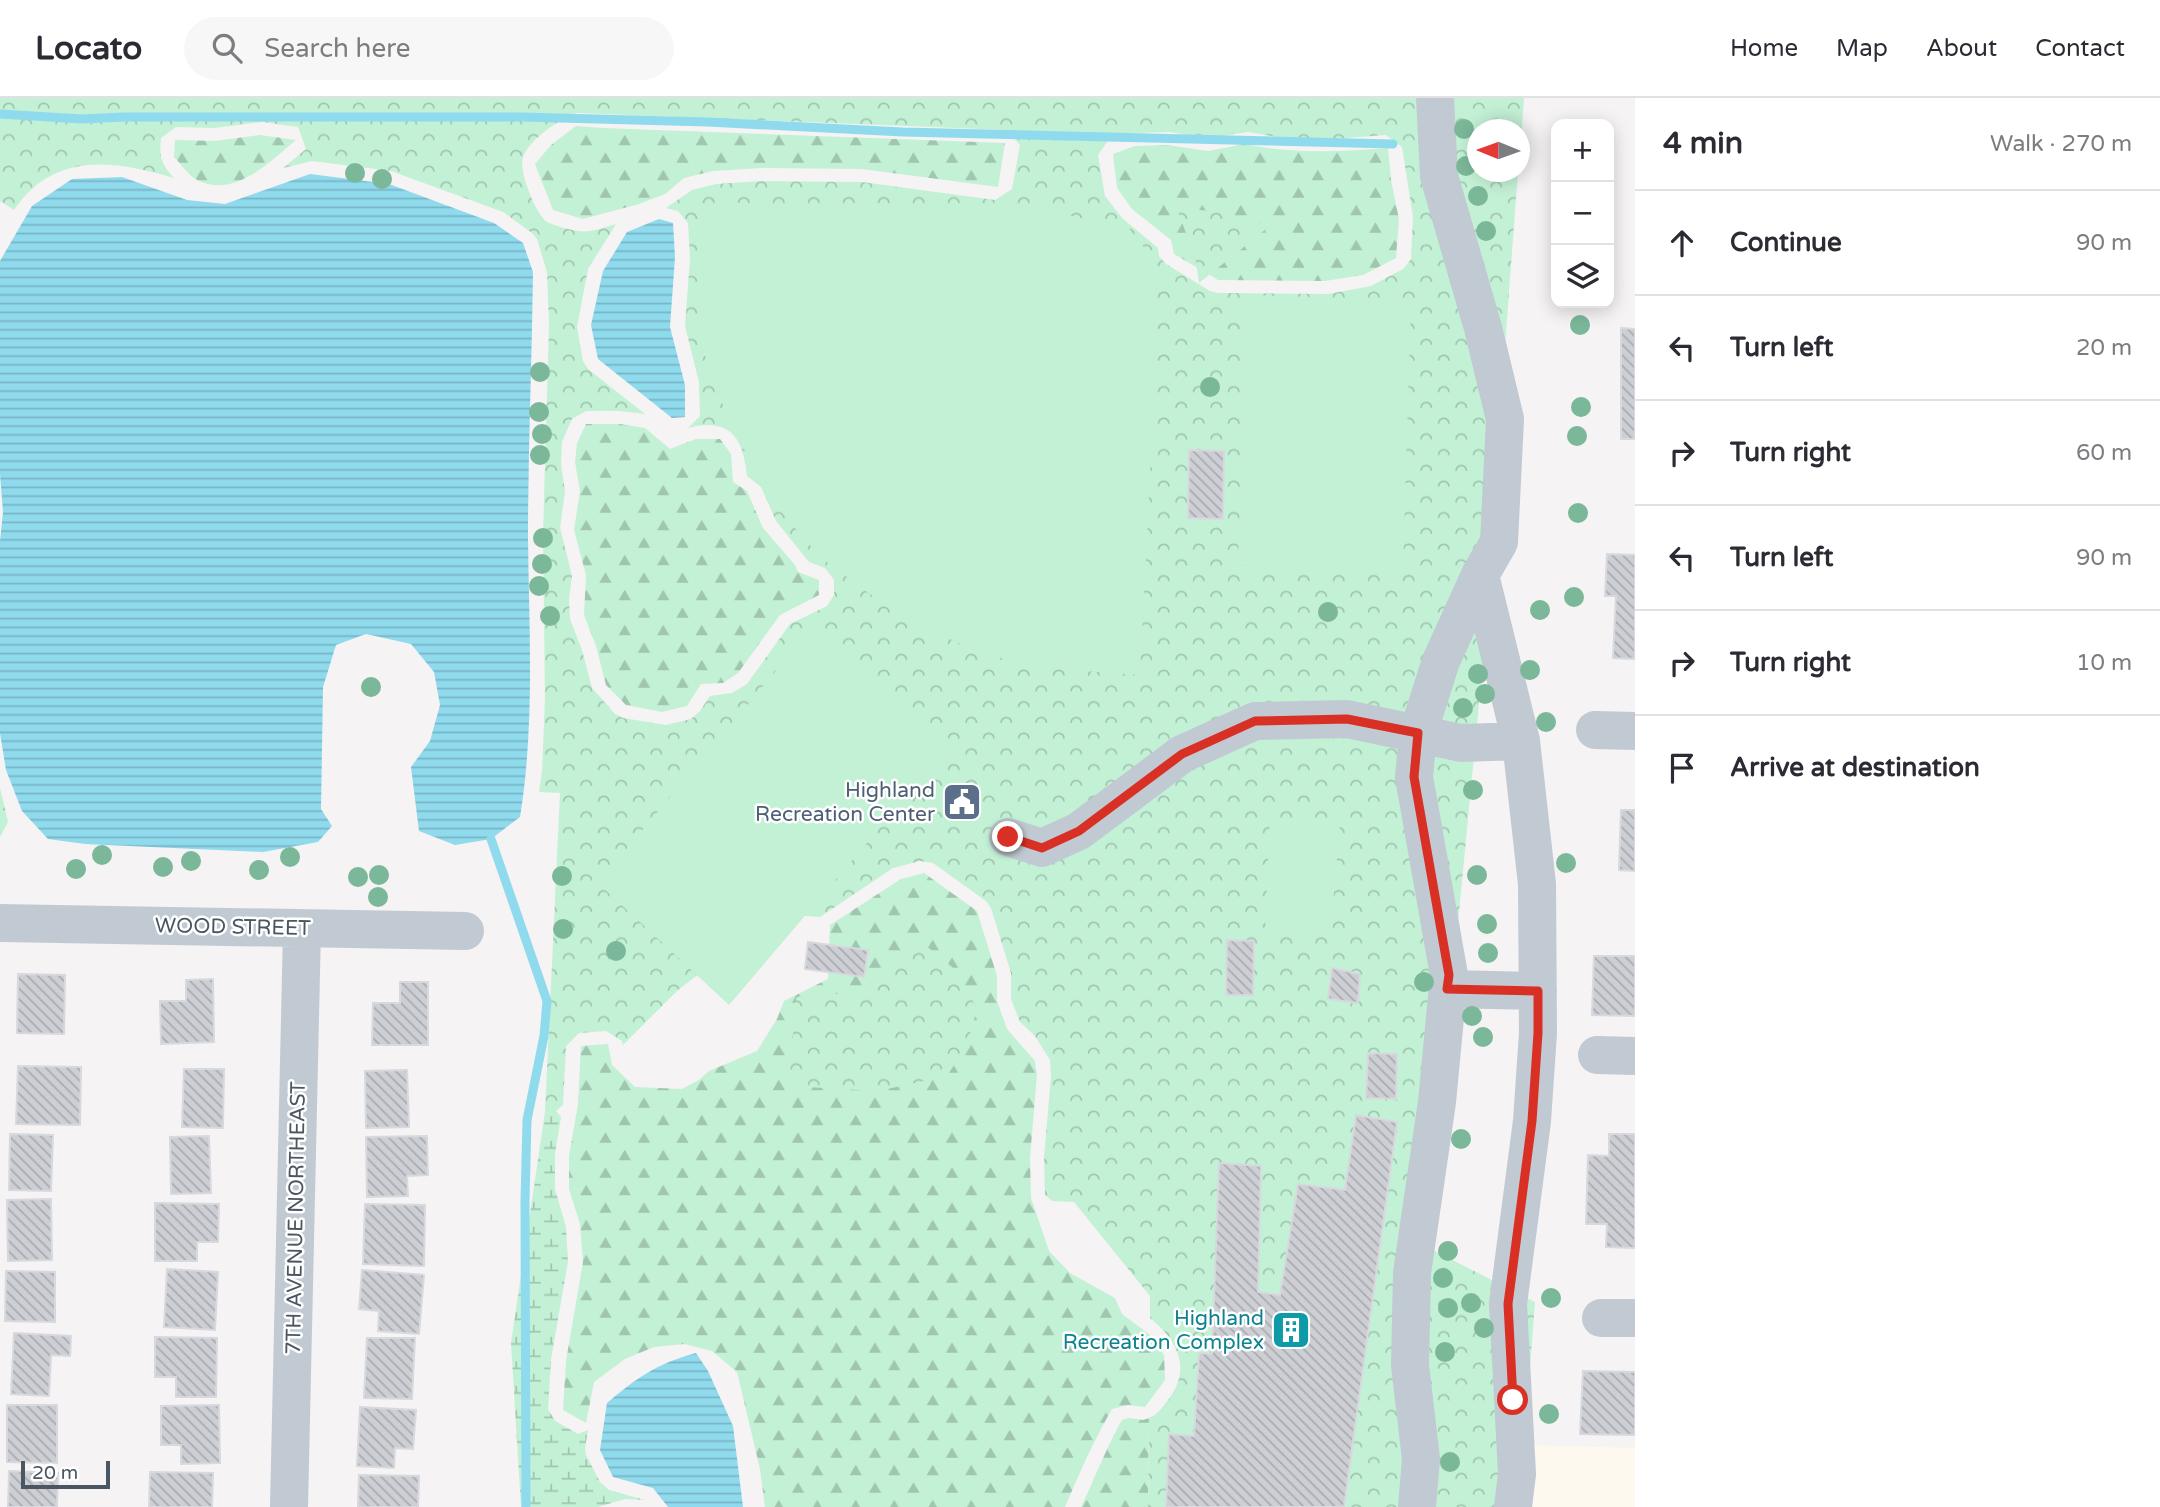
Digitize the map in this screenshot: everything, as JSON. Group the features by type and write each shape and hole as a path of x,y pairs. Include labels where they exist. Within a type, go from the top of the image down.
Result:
{"street":[{"path":"1416,1507 1422,1459 1410,1365 1412,1273 1437,1102 1449,975 1414,777 1418,733 1441,661 1480,575 1499,542 1505,419 1483,328 1439,176 1435,98"},
{"path":"1480,575 1521,741 1537,884 1538,1033 1532,1121 1508,1304 1517,1474 1513,1507"},
{"path":"1008,837 1042,848 1079,831 1182,754 1255,721 1347,719 1461,744 1521,741"},
{"path":"1595,730 1635,731"},
{"name":"WOOD STREET","path":"0,923 465,931"},
{"name":"7TH AVENUE NORTHEAST","path":"289,1507 302,929"},
{"path":"1447,989 1538,991"},
{"path":"1597,1055 1635,1056"}],"shaded area":[{"path":"1524,1445 1635,1448 1635,1507 1524,1507"}],"green space":[{"path":"0,98 1524,98 1523,119 1467,119 1467,182 1517,182 1484,651 1427,1247 1535,1302 1524,1445 1524,1507 1148,1507 1149,1418 1160,1410 1176,1387 1180,1376 1178,1355 1168,1335 1150,1318 1150,1296 1074,1202 1052,1201 1045,1195 1044,1158 1050,1060 1035,1036 1020,1022 1011,999 1011,973 991,908 986,901 933,863 920,861 893,868 820,917 777,914 678,990 623,1045 622,1041 606,1031 579,1033 566,1046 563,1105 556,1111 561,1117 545,1112 560,793 539,792 545,698 543,535 549,324 547,272 537,239 503,212 391,171 312,161 283,168 306,149 298,127 262,122 214,128 176,127 161,138 160,145 162,160 174,178 108,165 66,169 47,178 30,191 14,210 0,201","holes":["577,113 1006,130 1020,145 1012,189 995,200 862,182 762,181 716,184 692,190 666,208 678,211 688,223 690,258 685,326 699,382 700,416 688,428 714,425 732,433 742,450 747,476 761,487 776,521 809,562 825,568 834,580 834,595 827,606 790,624 747,684 732,693 710,696 691,719 666,725 623,718 615,714 592,688 570,619 572,576 560,528 565,491 561,464 562,442 572,419 586,411 645,414 588,369 583,361 577,327 588,269 616,224 584,231 547,222 533,202 525,181 522,163 526,150 554,125","1169,132 1208,138 1248,132 1277,137 1333,139 1386,135 1402,147 1413,217 1411,259 1403,269 1371,286 1328,294 1210,291 1166,264 1159,256 1158,248 1122,218 1105,196 1098,155 1107,142 1134,133"]},
{"path":"576,126 1005,143 998,187 862,169 762,168 713,171 684,178 665,194 639,204 583,219 553,210 535,164 551,145"},
{"path":"260,135 296,140 251,175 225,185 211,185 197,180 174,157 175,140 215,141"},
{"path":"1245,144 1316,151 1388,148 1399,219 1396,258 1363,275 1325,281 1218,280 1174,254 1171,240 1132,209 1117,188 1113,154 1135,146 1167,145 1208,151"},
{"path":"724,203 1035,209 1128,227 1153,259 1158,316 1140,675 1041,668 978,652 898,615 820,557 771,500 728,419 701,345 698,275 701,218"},
{"path":"1176,207 1225,213 1270,226 1199,283 1195,256"},
{"path":"1246,295 1411,300 1403,571 1238,565"},
{"path":"586,424 620,424 645,428 670,449 696,439 720,439 731,454 733,482 747,491 763,528 798,572 819,580 819,595 780,615 738,673 723,683 701,684 687,706 662,712 626,705 606,685 596,646 584,615 586,575 574,530 580,491 575,462 577,443"},
{"path":"810,630 953,742 729,1005 598,883"},
{"path":"0,788 8,822 0,837"},
{"path":"1270,817 1340,824 1330,938 1265,930"},
{"path":"924,873 977,911 997,976 997,1001 1007,1029 1035,1061 1037,1075 1030,1158 1031,1198 1049,1251 1070,1273 1115,1298 1122,1314 1153,1337 1164,1355 1165,1380 1145,1407 1128,1405 1112,1409 1065,1507 765,1507 760,1469 737,1372 712,1351 685,1344 654,1347 625,1359 594,1382 586,1423 563,1410 566,1361 583,1262 580,1224 569,1189 569,1156 578,1104 581,1046 608,1044 612,1065 635,1087 682,1089 709,1071 757,1051 777,1019 784,1001 828,979 830,925 901,879"},
{"path":"929,948 958,972 977,1009 967,1045 947,1076 878,1091 789,1086 796,998 806,993 866,995 876,974"},
{"path":"545,1112 561,1117 555,1154 555,1189 566,1227 568,1262 551,1359 548,1409 555,1421 578,1434 588,1430 586,1455 600,1482 609,1490 645,1500 625,1499 598,1507 521,1507 511,1343"},
{"path":"1149,1418 1148,1507 1081,1507 1116,1431 1122,1420"}],"water":[{"path":"310,174 389,184 494,223 523,243 533,272 528,504 529,713 520,817 491,839 455,845 419,831 411,767 430,741 440,705 434,672 411,644 366,634 336,645 323,687 321,809 332,826 318,842 263,852 85,844 48,839 22,811 6,770 0,733 0,541 3,512 0,474 0,261 32,206 72,179 122,177 187,200 225,204"},
{"path":"659,219 673,223 675,257 670,327 685,385 685,417 672,418 598,359 591,325 603,271 627,232"},
{"path":"696,1353 708,1371 733,1426 743,1507 668,1507 653,1488 613,1477 600,1450 607,1403 648,1372"}],"building":[{"path":"1621,328 1635,329 1635,439 1621,439"},
{"path":"1189,450 1224,451 1223,519 1188,518"},
{"path":"1607,554 1635,555 1635,659 1613,658 1616,596 1605,596"},
{"path":"1621,810 1635,810 1635,871 1619,870"},
{"path":"1227,940 1254,941 1253,995 1226,995"},
{"path":"808,942 868,950 864,977 805,969"},
{"path":"1594,956 1635,956 1635,1016 1592,1015"},
{"path":"1332,968 1360,974 1358,1003 1328,999"},
{"path":"18,974 65,975 64,1034 17,1033"},
{"path":"213,979 214,1042 161,1044 160,1001 186,1001 186,980"},
{"path":"400,982 428,982 428,1045 372,1045 373,1003 400,1003"},
{"path":"1368,1053 1397,1054 1396,1099 1366,1098"},
{"path":"18,1066 81,1067 80,1125 16,1124"},
{"path":"184,1069 224,1069 223,1128 182,1127"},
{"path":"407,1070 409,1127 366,1128 365,1071"},
{"name":"Highland Recreation Complex","path":"1356,1115 1397,1122 1344,1507 1166,1507 1169,1434 1194,1436 1199,1353 1212,1354 1219,1163 1261,1166 1258,1292 1280,1295 1298,1184 1345,1190"},
{"path":"10,1134 53,1135 51,1191 9,1190"},
{"path":"1609,1134 1635,1134 1635,1248 1606,1247 1607,1224 1586,1224 1588,1155 1609,1156"},
{"path":"209,1136 211,1193 171,1194 170,1137"},
{"path":"427,1136 428,1175 407,1176 408,1196 367,1197 366,1137"},
{"path":"51,1199 52,1260 8,1261 7,1200"},
{"path":"155,1203 219,1204 218,1242 197,1242 197,1261 155,1261"},
{"path":"365,1204 425,1205 424,1266 363,1264"},
{"path":"167,1269 218,1272 215,1330 164,1327"},
{"path":"362,1270 424,1275 419,1334 378,1331 379,1311 359,1309"},
{"path":"6,1271 55,1272 55,1322 5,1321"},
{"path":"14,1333 71,1336 70,1356 51,1355 49,1396 11,1394"},
{"path":"155,1337 217,1338 216,1397 176,1397 176,1377 155,1377"},
{"path":"367,1338 415,1338 412,1399 364,1398"},
{"path":"1583,1371 1635,1372 1635,1435 1580,1434"},
{"path":"7,1405 57,1405 57,1463 7,1462"},
{"path":"219,1405 220,1463 181,1464 181,1445 161,1445 161,1406"},
{"path":"360,1407 416,1410 413,1449 395,1448 394,1468 357,1466"},
{"path":"9,1471 58,1473 57,1507 8,1507"},
{"path":"150,1472 213,1473 212,1507 149,1507"},
{"path":"359,1475 419,1476 418,1507 358,1507"}],"waterway":[{"path":"0,114 82,119 522,117 708,122 903,132 1393,144"},
{"path":"491,839 547,1001 544,1036 527,1120 526,1507"}],"place":[{"name":"Highland Recreation Center","path":"962,802"},
{"name":"Highland Recreation Complex","path":"1291,1330"}],"route":[{"path":"1008,837 1042,848 1079,831 1182,754 1255,721 1347,719 1418,733 1414,777 1449,975 1447,989 1538,991 1532,1121 1508,1304 1513,1400"}]}
